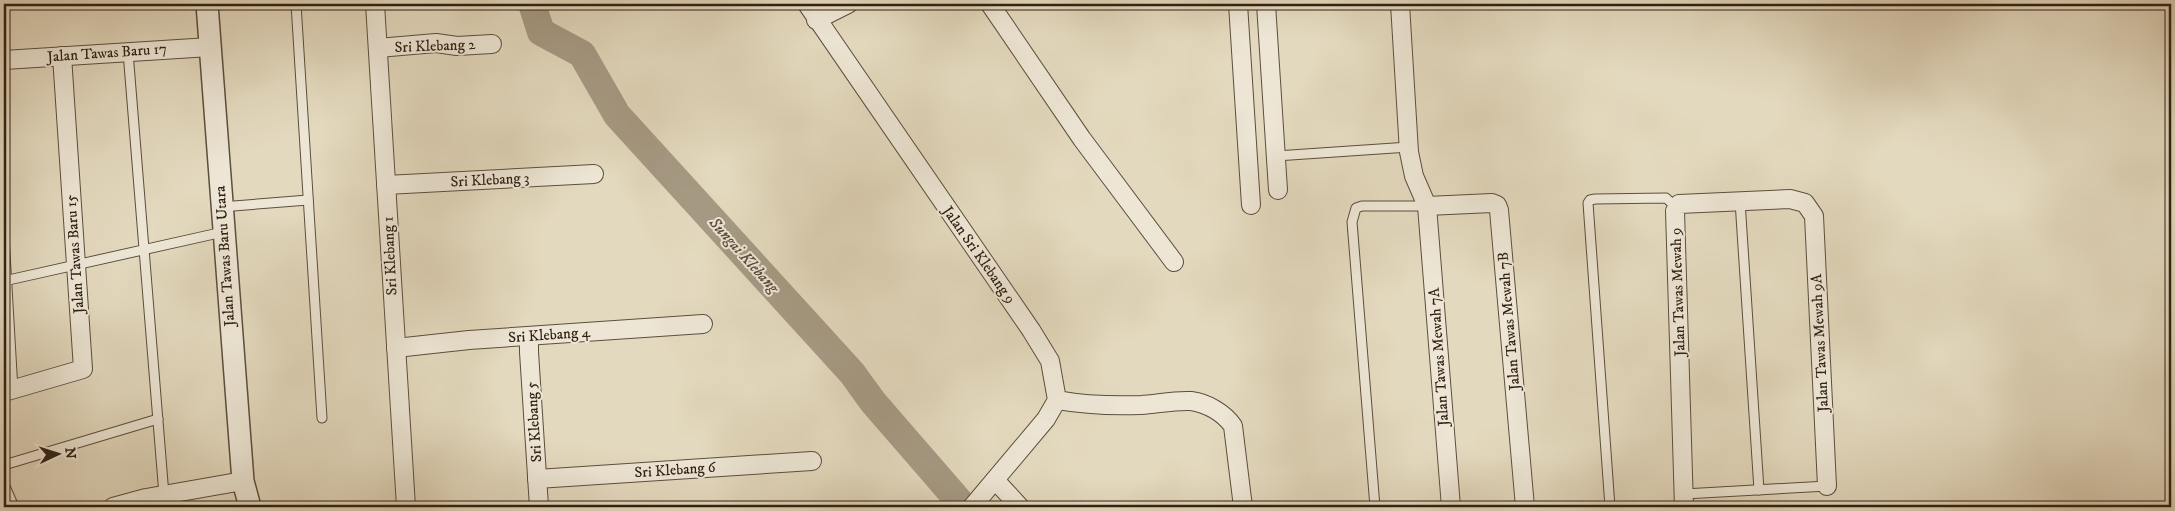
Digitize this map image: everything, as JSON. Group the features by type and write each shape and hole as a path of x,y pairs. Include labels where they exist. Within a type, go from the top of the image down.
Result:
{"street":[{"name":"Jalan Tawas Baru Utara","path":"207,4 243,482 250,507"},
{"name":"Sri Klebang 1","path":"375,4 406,507"},
{"name":"Jalan Sri Klebang 9","path":"807,4 816,20 1031,330 1050,361 1057,400"},
{"path":"816,20 848,4"},
{"path":"990,4 1082,139 1174,262"},
{"path":"1238,4 1251,205"},
{"path":"1266,4 1278,190"},
{"name":"Jalan Tawas Mewah 7A","path":"1400,4 1409,147 1414,176 1427,206 1451,507"},
{"name":"Sri Klebang 2","path":"378,48 436,43 457,46 492,44"},
{"name":"Jalan Tawas Baru 17","path":"4,60 210,47"},
{"name":"Jalan Tawas Baru 15","path":"8,391 83,369 62,56"},
{"name":"Sri Klebang 3","path":"386,185 594,174"},
{"name":"Jalan Tawas Mewah 9","path":"1684,500 1676,207 1679,204 1790,199 1805,203"},
{"name":"Jalan Tawas Mewah 9A","path":"1805,203 1814,216 1827,486"},
{"name":"Jalan Tawas Mewah 7B","path":"1427,206 1492,204 1497,205 1499,210 1525,507"},
{"name":"Sri Klebang 4","path":"396,348 530,336 703,324"},
{"name":"Sri Klebang 5","path":"530,336 529,352 539,507"},
{"path":"977,501 1046,419 1057,400 1083,405 1131,405 1192,401 1212,408 1227,418 1233,426 1243,507"},
{"name":"Sri Klebang 6","path":"537,479 812,461"},
{"path":"995,480 1020,507"},
{"path":"113,507 147,502 164,495 243,482"}],"lane":[{"path":"296,4 322,418"},
{"path":"128,52 164,495"},
{"path":"1276,156 1409,147"},
{"path":"1610,507 1588,203 1590,200 1595,199 1666,198 1676,207"},
{"path":"222,207 308,200"},
{"path":"1740,201 1758,490"},
{"path":"1375,507 1352,222 1356,208 1362,206 1427,206"},
{"path":"5,281 223,232"},
{"path":"4,236 8,391"},
{"path":"4,465 158,420"},
{"path":"4,484 14,507"},
{"path":"1684,500 1758,490 1827,486"}],"waterway":[{"name":"Sungai Klebang","path":"532,4 541,32 582,54 617,115 852,373 873,402 964,507"}]}
